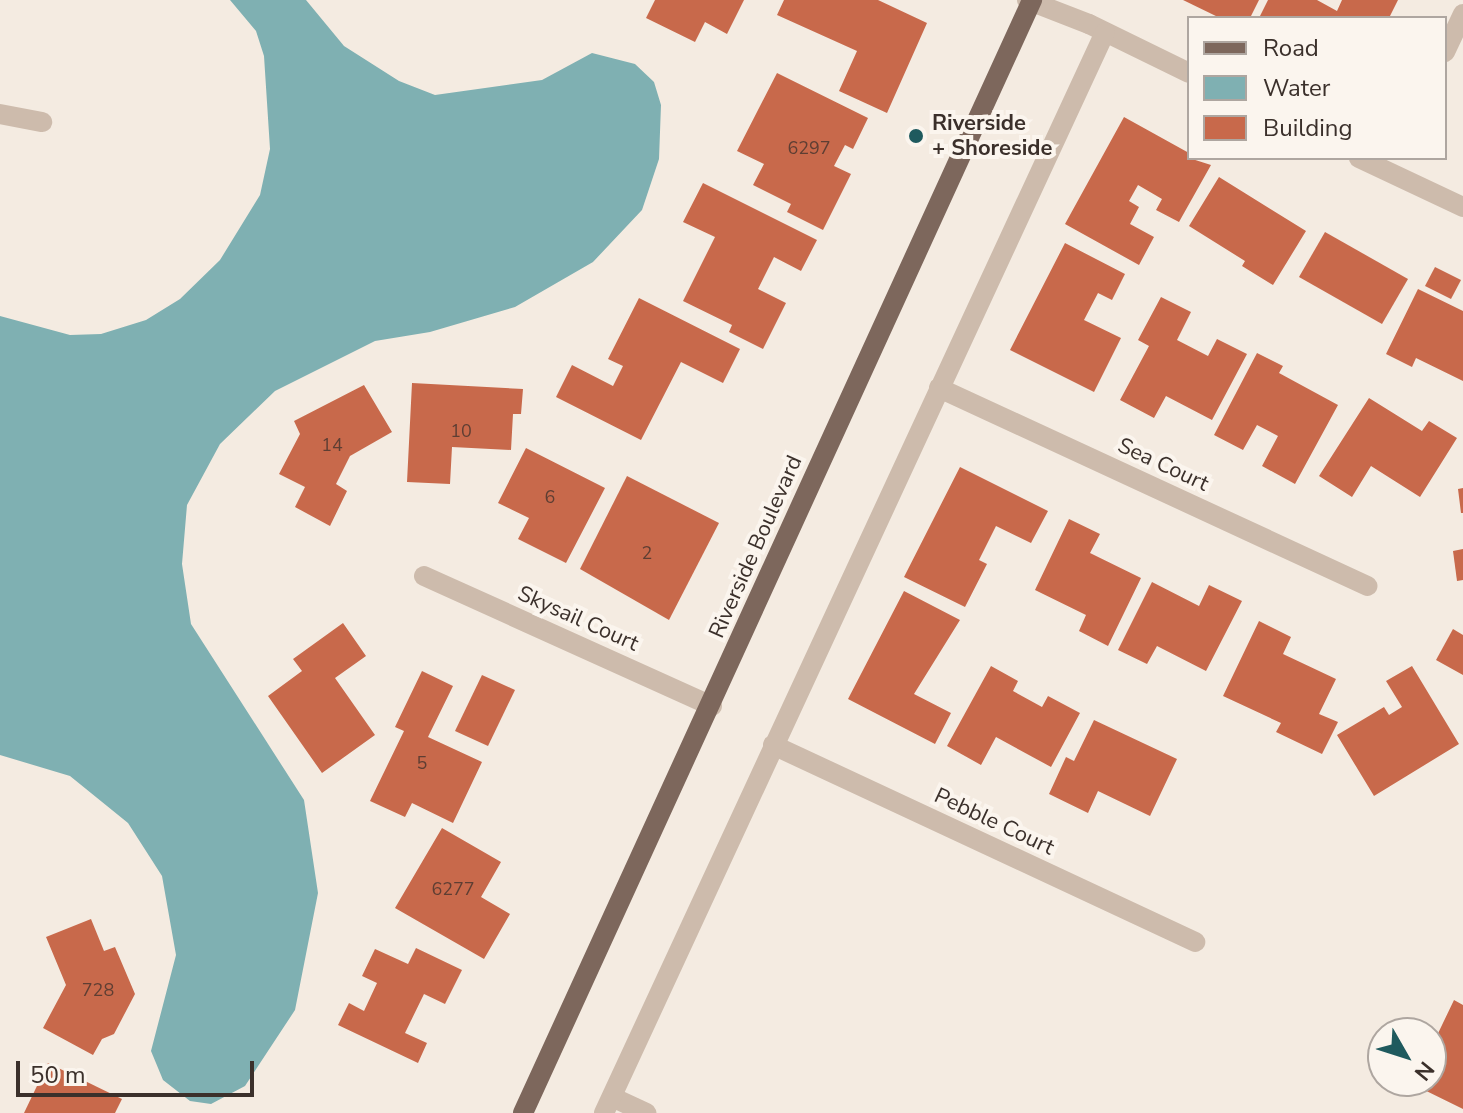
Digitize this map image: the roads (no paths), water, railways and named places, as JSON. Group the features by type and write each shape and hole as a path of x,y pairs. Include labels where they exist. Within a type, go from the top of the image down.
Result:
{"main road":[{"name":"Riverside Boulevard","path":"523,1113 712,706 1030,0"}],"street":[{"path":"1030,0 1187,72"},
{"path":"1447,48 1463,14"},
{"path":"646,1113 608,1105 1105,32"},
{"path":"0,114 42,122"},
{"path":"1368,160 1392,165 1463,207"},
{"name":"Sea Court","path":"939,388 1367,586"},
{"name":"Skysail Court","path":"424,576 712,706"},
{"name":"Pebble Court","path":"773,745 1195,942"}],"water":[{"path":"230,0 306,0 344,46 399,81 435,95 542,80 592,53 635,64 654,82 661,105 659,159 642,210 593,262 515,307 430,332 375,341 275,391 220,444 187,505 182,564 191,624 304,800 318,893 295,1010 245,1086 211,1104 190,1101 163,1080 151,1051 176,955 162,876 128,823 70,776 0,755 0,316 70,335 101,334 146,320 180,299 220,260 260,195 270,149 264,56 256,31"}],"place":[{"name":"Riverside + Shoreside","path":"916,136"}]}
